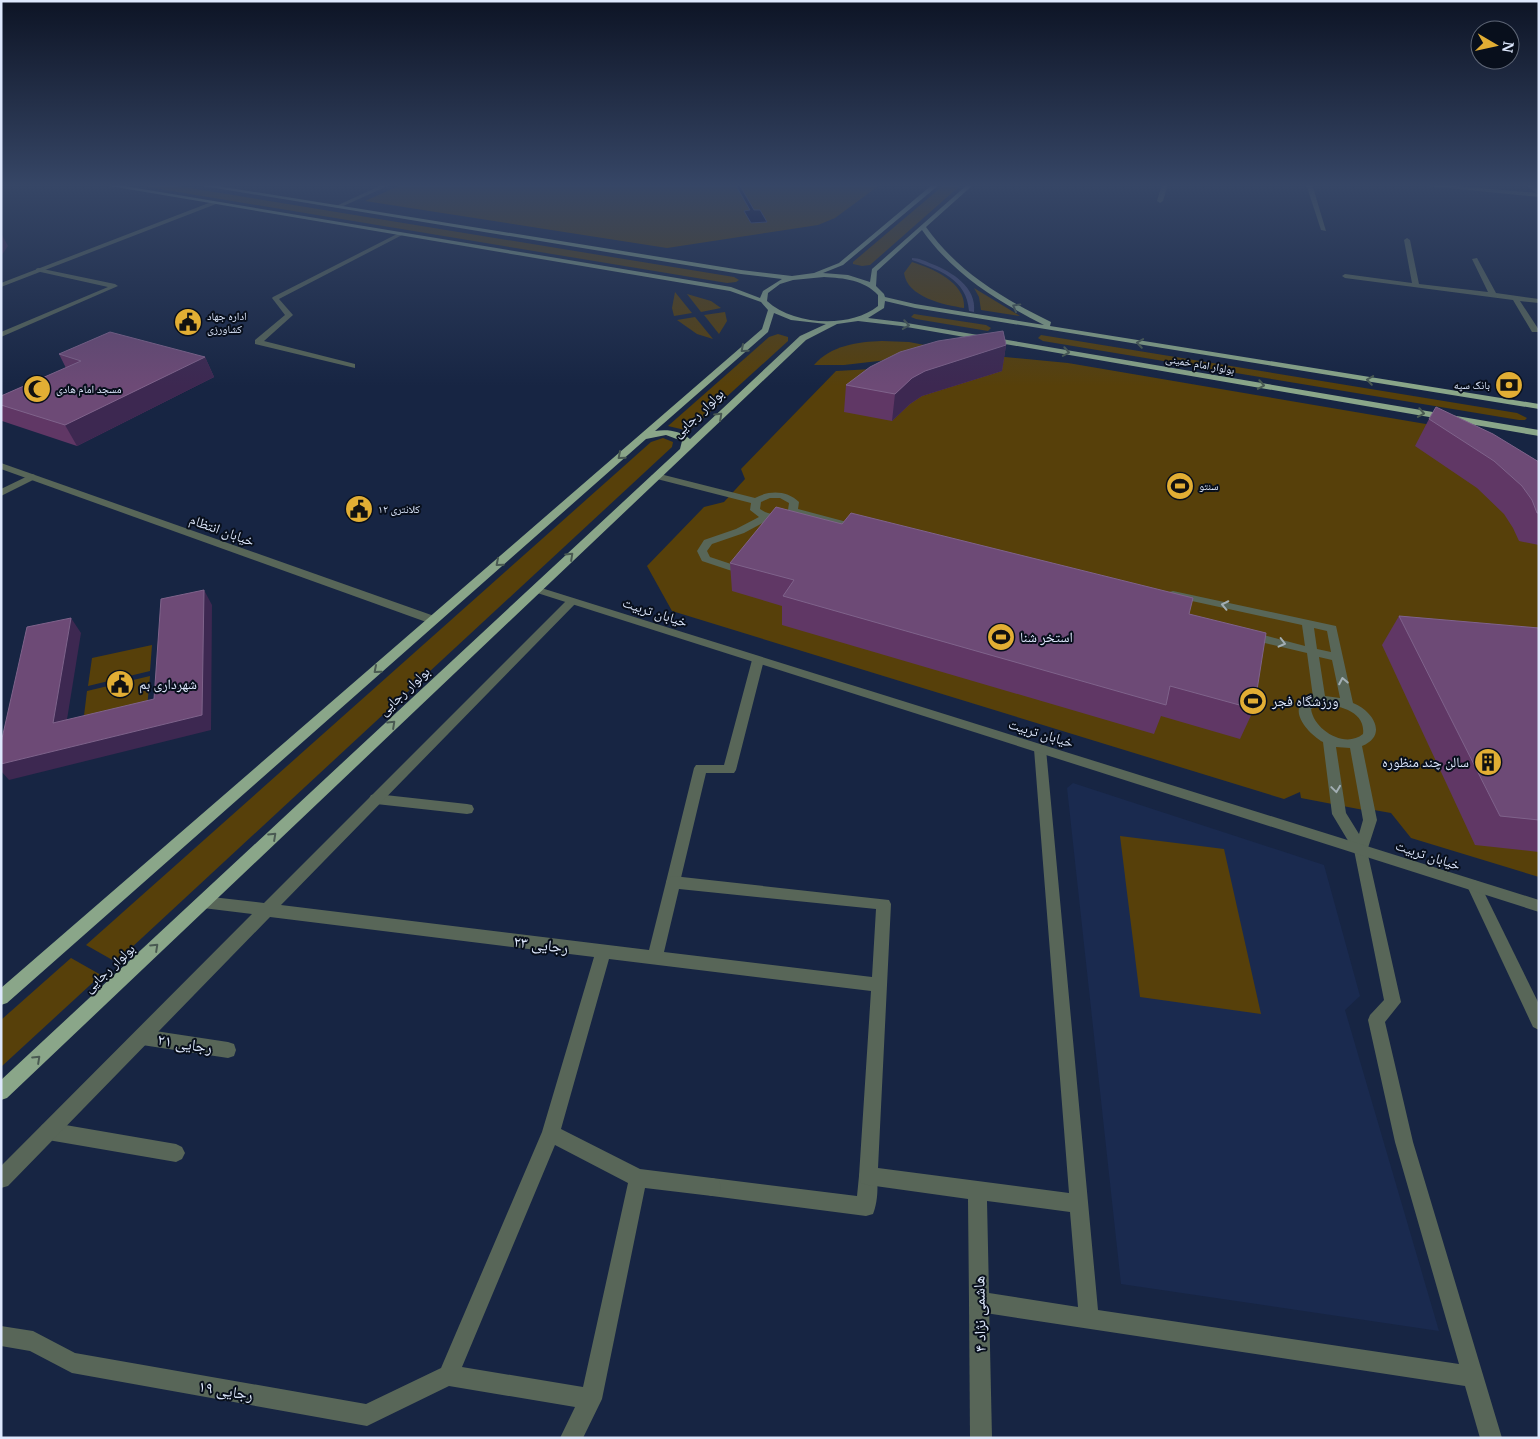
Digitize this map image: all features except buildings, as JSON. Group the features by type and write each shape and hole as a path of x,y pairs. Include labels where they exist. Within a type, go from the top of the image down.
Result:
{"main road":[{"path":"504,251 725,288 798,320 834,323 857,319 867,316 880,308 884,299 873,286 846,277 813,275 792,278 612,251"},
{"path":"813,275 840,264 856,251"},
{"path":"873,286 874,270 895,251"},
{"path":"941,251 975,281 1012,305 1060,330"},
{"path":"725,288 737,282 742,272"},
{"name":"بولوار رجایی","path":"1,998 765,330 767,306 765,292 769,288 792,278"},
{"name":"بولوار امام خمینی","path":"884,299 1060,330 1528,405 1539,409"},
{"name":"بولوار امام خمینی","path":"857,319 901,324 1539,433"},
{"name":"بولوار رجایی","path":"1,1092 802,338 834,323"},
{"path":"1008,343 1020,323"},
{"path":"641,439 655,433 674,433 686,440 684,449"}],"street":[{"path":"1,285 88,251"},
{"path":"352,366 258,342 289,315 275,298 367,251"},
{"path":"1409,251 1416,285"},
{"path":"1475,259 1493,295"},
{"path":"1,336 115,286 38,270"},
{"path":"1345,276 1539,301"},
{"path":"1515,298 1535,330"},
{"name":"خیابان انتظام","path":"1,466 433,620"},
{"path":"656,476 756,502 768,496 783,496 794,502 793,511"},
{"path":"1,493 32,477"},
{"path":"756,502 755,510 766,517"},
{"path":"733,568 706,559 702,551 705,546 708,542 740,531 766,517 781,517 793,511 867,530"},
{"name":"خیابان تربیت","path":"535,589 1539,906"},
{"path":"1164,595 1332,629 1348,705"},
{"path":"1,1179 572,601"},
{"path":"1307,624 1320,700"},
{"path":"1235,631 1338,658"},
{"path":"654,958 701,768 729,770 758,660"},
{"path":"1320,700 1338,701 1348,705 1367,719 1370,735 1365,740 1355,743 1329,740 1307,723 1304,715 1305,708 1311,702 1320,700"},
{"path":"1329,740 1339,814 1361,850 1393,1002 1376,1020 1404,1142 1491,1438"},
{"path":"1355,743 1370,820 1361,850"},
{"path":"1040,749 1089,1319"},
{"path":"376,799 467,809"},
{"path":"551,1133 638,1178 866,1207 884,904 673,882"},
{"path":"1474,886 1539,1022"},
{"name":"رجایی ۲۳","path":"202,902 880,985"},
{"path":"591,1399 448,1375 551,1133 603,952"},
{"name":"رجایی ۲۱","path":"142,1037 228,1050"},
{"path":"48,1131 176,1153"},
{"path":"868,1176 1079,1204"},
{"path":"571,1438 591,1399 638,1178"},
{"name":"هاشمی نژاد ۴","path":"977,1190 981,1438"},
{"path":"979,1302 1473,1377"},
{"name":"رجایی ۱۹","path":"1,1336 33,1341 72,1363 367,1415 448,1375"}],"shaded area":[{"path":"535,251 576,251 734,277 739,280 727,283"},
{"path":"866,251 886,251 870,265 862,266 853,264"},
{"path":"912,262 937,272 953,284 963,299 964,308 937,302 919,294 912,288 904,273"},
{"path":"974,288 1020,316 981,310 979,297"},
{"path":"675,292 692,313 674,316 672,308"},
{"path":"687,294 711,301 721,308 701,312"},
{"path":"725,312 727,321 719,334 704,315"},
{"path":"914,314 986,325 991,328 988,331 916,319 911,317"},
{"path":"695,317 713,339 697,334 677,320"},
{"path":"778,334 788,337 788,341 689,431 668,426 769,337"},
{"path":"1041,335 1517,413 1527,418 1519,420 1043,341 1038,338"},
{"path":"882,341 909,342 935,347 887,360 844,365 814,365 828,353 845,346"},
{"name":"ورزشگاه فجر","path":"963,353 1068,363 1473,432 1539,470 1539,877 1411,838 1391,813 1374,810 1374,812 1301,798 1300,792 1284,799 672,611 647,566 704,507 724,502 745,479 741,469 836,371 908,367"},
{"path":"663,438 673,442 672,447 116,962 86,945 651,442"},
{"path":"152,645 150,671 88,686 92,658"},
{"path":"150,676 147,708 83,724 87,691"},
{"path":"1073,783 1324,865 1360,996 1345,1010 1439,1331 1121,1284 1067,788"},
{"path":"1120,836 1224,849 1261,1014 1140,997"},
{"path":"71,958 101,975 1,1067 1,1020"}],"waterway":[{"path":"914,259 943,271 961,283 971,300 972,311"}],"place":[{"name":"اداره جهاد کشاورزی","path":"188,322"},
{"name":"بانک سپه","path":"1509,385"},
{"name":"مسجد امام هادی","path":"37,389"},
{"name":"سنتو","path":"1180,486"},
{"name":"کلانتری ۱۲","path":"359,509"},
{"name":"استخر شنا","path":"1001,637"},
{"name":"شهرداری بم","path":"120,684"},
{"name":"ورزشگاه فجر","path":"1253,701"},
{"name":"سالن چند منظوره","path":"1488,762"}]}
